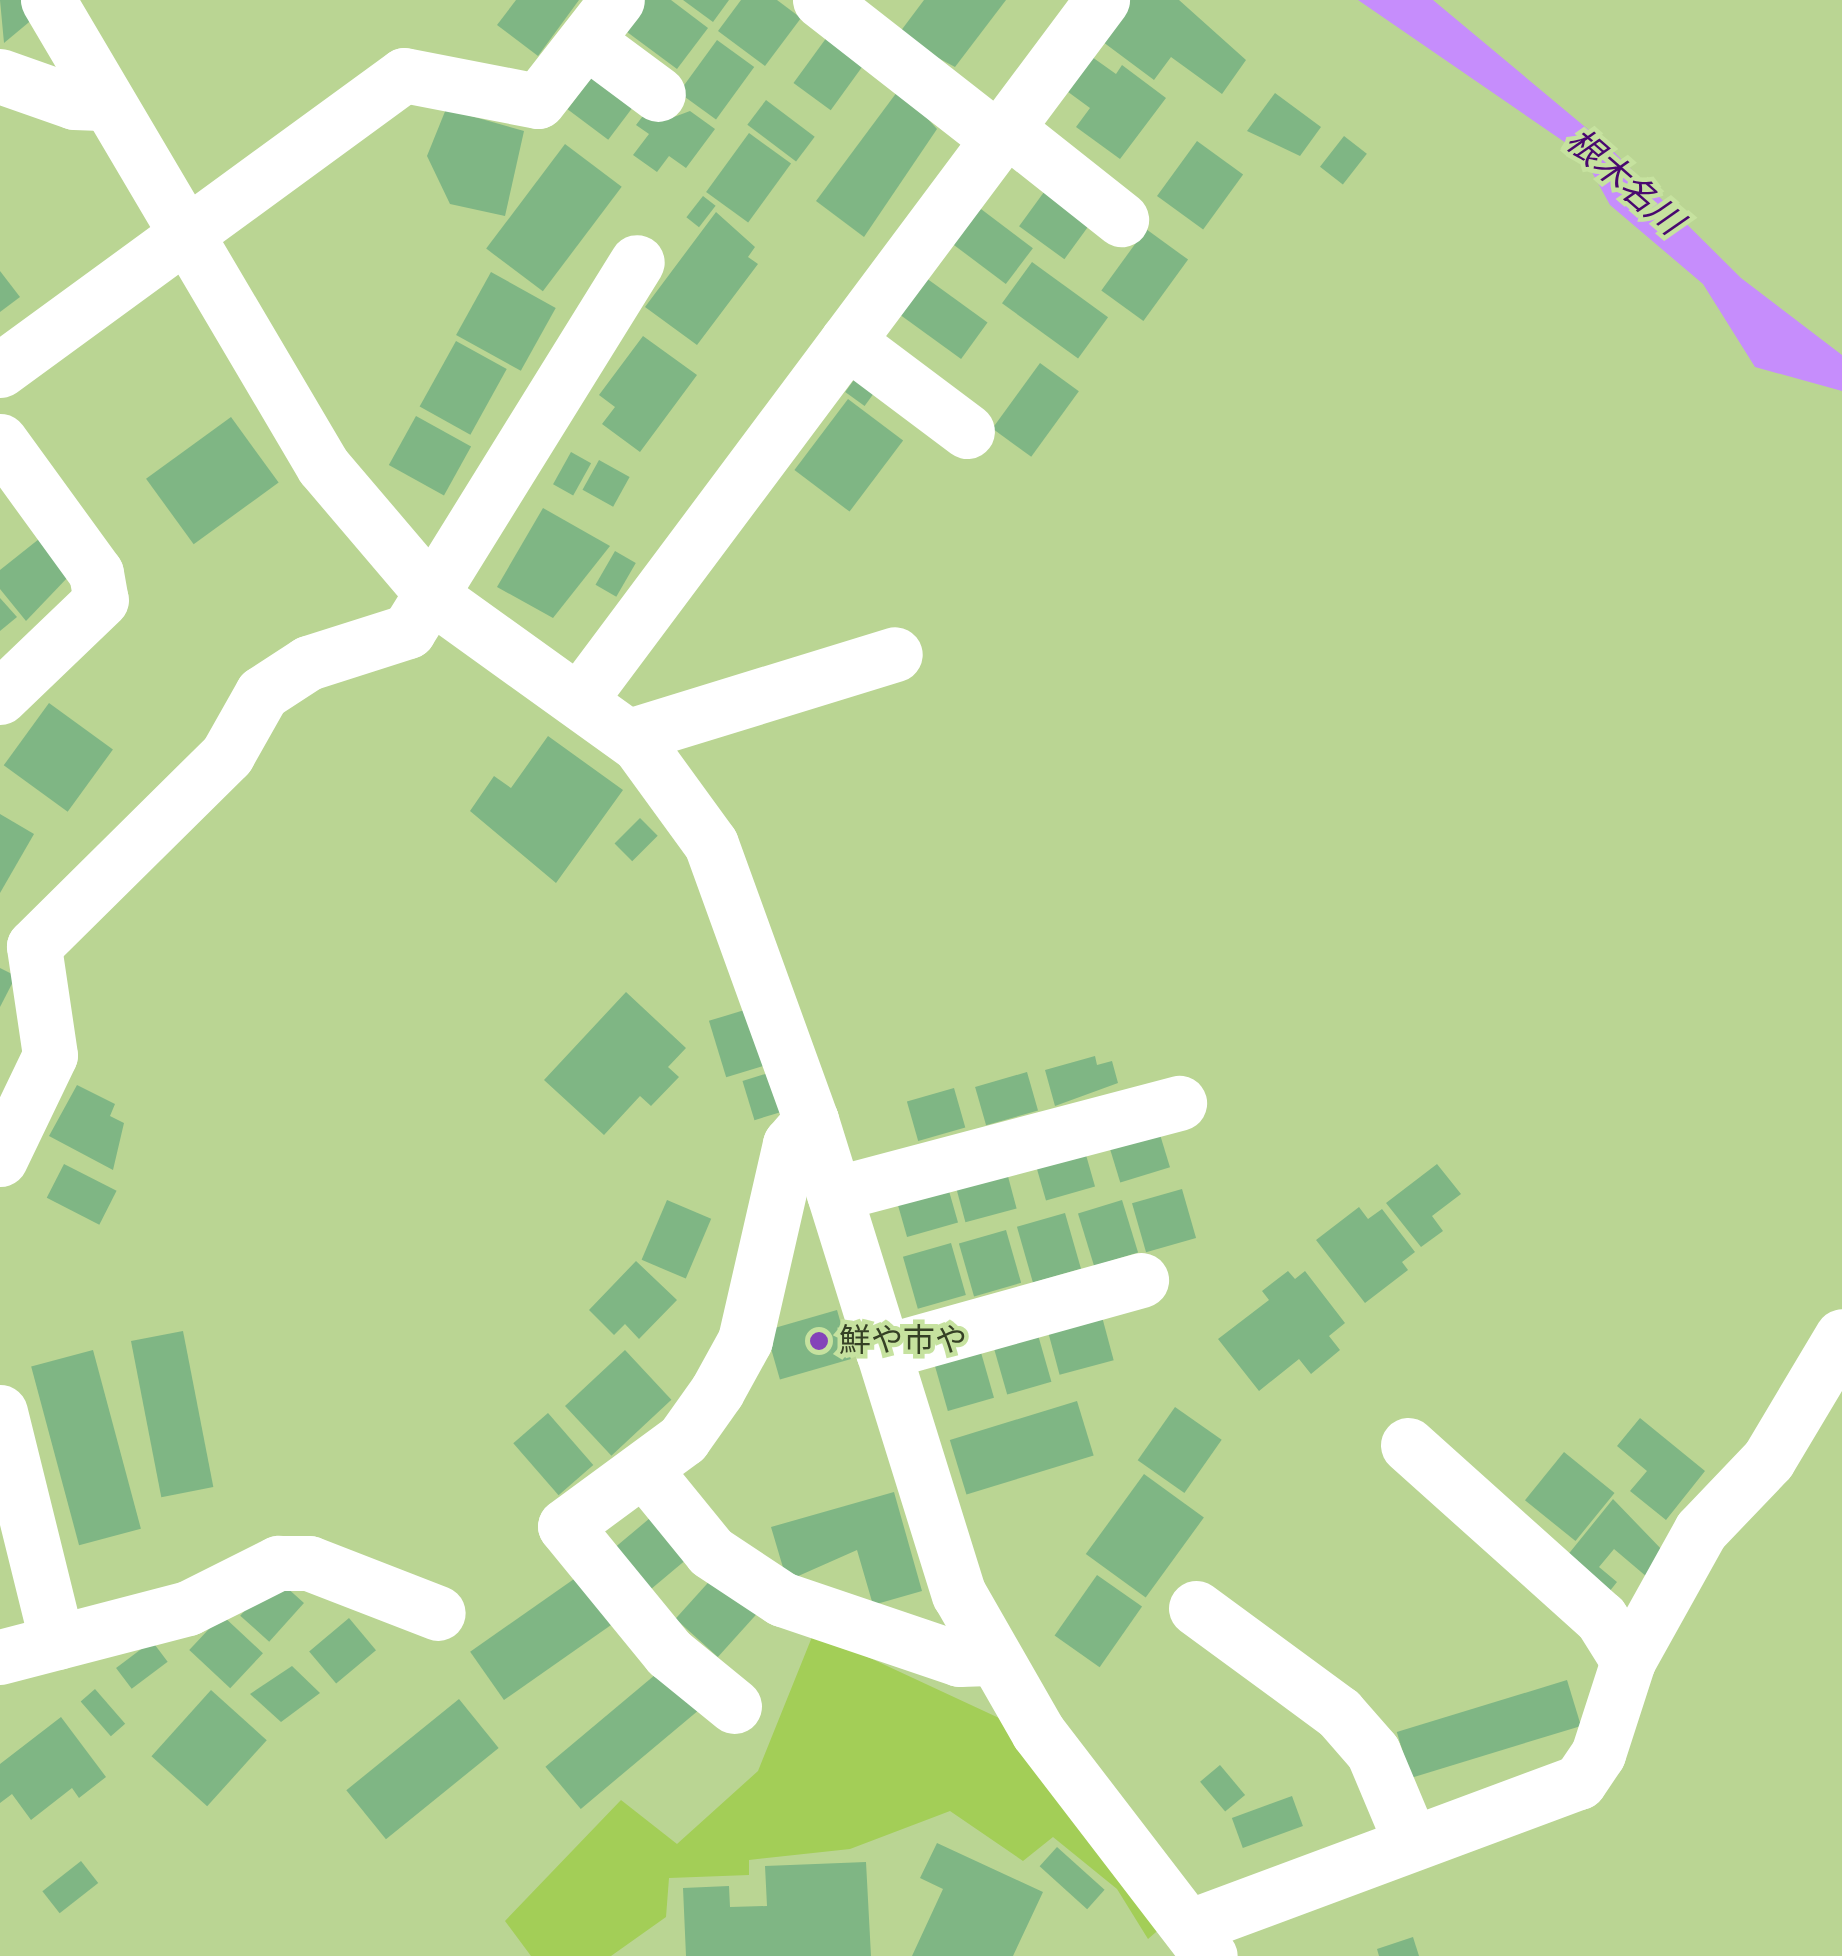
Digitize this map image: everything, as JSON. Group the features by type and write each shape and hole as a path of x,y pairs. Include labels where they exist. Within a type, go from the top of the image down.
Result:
{"street":[{"path":"48,0 181,236 324,466 436,599 582,696 629,736 711,844 811,1120 959,1594 990,1658 1200,1941 1410,1840 1579,1782 1598,1754 1628,1661 1701,1530 1768,1460 1842,1336"},
{"path":"820,0 1121,219"},
{"path":"582,696 1102,0"},
{"path":"0,370 404,75 526,105 603,21 658,94"},
{"path":"0,76 74,102 108,103"},
{"path":"0,1159 50,1055 17,940 226,755 262,693 308,664 408,631 436,599 636,262"},
{"path":"847,341 967,431"},
{"path":"0,440 96,573 101,600 0,698"},
{"path":"629,736 894,654"},
{"path":"834,1194 1179,1103"},
{"path":"734,1706 670,1654 565,1526 645,1472 683,1439 745,1340 790,1144 811,1120"},
{"path":"883,1352 1140,1280"},
{"path":"0,1412 58,1642"},
{"path":"1408,1445 1600,1618 1628,1661"},
{"path":"645,1472 711,1552 782,1599 960,1659 990,1658"},
{"path":"0,1657 188,1608 278,1564 309,1562 438,1613"},
{"path":"1196,1608 1340,1714 1373,1752 1410,1840"}],"green space":[{"path":"814,1632 999,1718 1163,1926 1148,1939 1117,1889 1053,1837 1023,1861 950,1811 850,1849 749,1860 749,1875 669,1878 666,1917 611,1956 531,1956 505,1921 621,1800 677,1844 758,1771"}],"water":[{"name":"根木名川","path":"1358,0 1433,0 1608,146 1741,278 1842,355 1842,391 1755,367 1703,284 1610,205 1582,154"}],"building":[{"path":"0,0 29,0 40,13 4,43"},
{"path":"516,0 579,0 538,56 497,25"},
{"path":"644,0 671,0 708,28 677,69 623,29"},
{"path":"683,0 729,0 713,22"},
{"path":"741,0 777,0 801,18 765,66 718,31"},
{"path":"924,0 1006,0 955,67 897,36"},
{"path":"1129,0 1179,0 1246,60 1222,94 1171,57 1154,80 1099,39"},
{"path":"827,37 864,64 831,110 793,83"},
{"path":"717,40 754,67 716,120 679,93"},
{"path":"1085,52 1116,74 1122,65 1166,98 1120,159 1076,127 1090,108 1060,86"},
{"path":"600,66 641,97 608,140 568,109"},
{"path":"900,88 937,129 864,237 816,201"},
{"path":"1275,93 1321,127 1300,156 1247,131"},
{"path":"766,100 815,137 796,161 747,125"},
{"path":"649,108 666,120 690,111 715,129 686,168 669,156 657,172 633,155 649,134 636,125"},
{"path":"446,109 524,131 505,216 450,204 427,156"},
{"path":"749,133 791,164 748,223 706,192"},
{"path":"1344,136 1367,154 1343,185 1320,167"},
{"path":"1197,141 1243,175 1203,230 1157,196"},
{"path":"565,144 622,187 543,291 486,249"},
{"path":"1052,181 1097,214 1064,259 1019,226"},
{"path":"703,196 716,206 699,227 686,217"},
{"path":"977,206 1033,248 1006,284 950,242"},
{"path":"716,212 755,247 748,257 758,264 697,345 645,307"},
{"path":"1146,229 1188,260 1143,321 1101,290"},
{"path":"1032,262 1108,317 1078,359 1002,303"},
{"path":"0,271 20,297 0,312"},
{"path":"491,272 556,308 521,371 456,335"},
{"path":"922,275 988,323 961,359 896,311"},
{"path":"643,336 697,375 640,452 602,424 615,407 599,395"},
{"path":"456,341 507,369 470,435 420,407"},
{"path":"1040,363 1079,391 1031,457 992,429"},
{"path":"864,366 883,380 865,406 845,392"},
{"path":"848,399 903,441 850,512 794,470"},
{"path":"416,416 471,447 444,496 389,465"},
{"path":"231,417 279,483 194,544 146,479"},
{"path":"571,452 591,463 573,496 553,484"},
{"path":"599,460 630,477 613,507 583,490"},
{"path":"543,508 610,546 553,618 497,587"},
{"path":"39,539 69,576 26,621 0,589 0,570"},
{"path":"615,551 636,563 616,597 596,585"},
{"path":"0,598 17,617 0,631"},
{"path":"49,703 113,749 68,812 4,765"},
{"path":"548,736 623,790 556,883 470,811 494,776 511,788"},
{"path":"0,814 34,834 0,893"},
{"path":"640,818 658,836 632,861 615,843"},
{"path":"0,968 16,976 0,1007"},
{"path":"626,992 686,1048 668,1067 679,1077 651,1106 640,1096 604,1135 544,1080"},
{"path":"751,1008 768,1064 726,1077 709,1021"},
{"path":"1095,1056 1097,1065 1112,1061 1118,1083 1055,1106 1045,1070"},
{"path":"775,1071 787,1110 754,1120 742,1081"},
{"path":"1027,1072 1038,1110 986,1125 975,1087"},
{"path":"77,1085 115,1104 110,1116 124,1123 113,1170 49,1136"},
{"path":"954,1088 965,1127 918,1141 907,1102"},
{"path":"1158,1128 1170,1167 1120,1182 1108,1143"},
{"path":"1084,1148 1095,1186 1046,1201 1035,1162"},
{"path":"64,1164 117,1191 99,1225 47,1198"},
{"path":"1437,1164 1461,1194 1432,1216 1443,1231 1421,1247 1386,1203"},
{"path":"1006,1169 1017,1209 965,1222 955,1183"},
{"path":"947,1184 958,1222 907,1237 896,1199"},
{"path":"1182,1189 1196,1238 1146,1252 1132,1203"},
{"path":"667,1200 711,1219 686,1279 642,1260"},
{"path":"1122,1200 1138,1253 1094,1266 1078,1213"},
{"path":"1359,1207 1368,1219 1382,1209 1415,1252 1402,1262 1408,1270 1365,1303 1316,1240"},
{"path":"1065,1213 1081,1269 1033,1283 1017,1227"},
{"path":"1006,1230 1021,1283 974,1296 959,1244"},
{"path":"951,1243 966,1295 918,1309 903,1257"},
{"path":"636,1261 677,1300 639,1339 625,1324 614,1335 589,1310"},
{"path":"1288,1271 1295,1279 1305,1271 1345,1323 1329,1336 1340,1350 1311,1374 1299,1359 1259,1391 1218,1339 1269,1300 1262,1291"},
{"path":"837,1310 851,1359 780,1379 766,1330"},
{"path":"1101,1313 1114,1360 1060,1375 1047,1327"},
{"path":"1036,1328 1051,1382 1007,1395 992,1341"},
{"path":"183,1331 213,1487 161,1497 131,1341"},
{"path":"978,1342 994,1398 948,1411 932,1355"},
{"path":"93,1350 141,1529 79,1545 31,1367"},
{"path":"625,1350 671,1400 611,1456 565,1406"},
{"path":"1077,1401 1094,1456 966,1494 950,1440"},
{"path":"1175,1407 1222,1440 1184,1493 1138,1460"},
{"path":"548,1413 593,1465 559,1495 513,1443"},
{"path":"1640,1418 1705,1471 1666,1520 1630,1491 1647,1471 1617,1446"},
{"path":"1564,1452 1615,1493 1575,1541 1525,1500"},
{"path":"1144,1474 1204,1517 1146,1598 1086,1554"},
{"path":"894,1492 922,1591 873,1605 857,1550 787,1581 771,1527"},
{"path":"1613,1499 1666,1554 1647,1577 1614,1549 1599,1567 1617,1582 1601,1602 1558,1567"},
{"path":"656,1513 691,1555 648,1591 613,1549"},
{"path":"584,1572 618,1620 504,1700 470,1652"},
{"path":"715,1575 757,1613 718,1657 676,1619"},
{"path":"1097,1575 1142,1607 1100,1667 1055,1636"},
{"path":"275,1577 304,1603 269,1642 240,1616"},
{"path":"222,1615 263,1653 230,1688 189,1650"},
{"path":"349,1618 376,1650 336,1684 309,1651"},
{"path":"152,1641 168,1662 132,1689 116,1668"},
{"path":"668,1664 703,1706 581,1809 545,1767"},
{"path":"292,1666 320,1693 281,1722 250,1694"},
{"path":"1567,1680 1581,1726 1411,1778 1397,1732"},
{"path":"95,1689 125,1724 111,1736 81,1701"},
{"path":"211,1690 267,1740 207,1806 151,1756"},
{"path":"459,1699 499,1748 386,1839 346,1790"},
{"path":"61,1717 106,1777 79,1798 72,1788 31,1820 12,1794 0,1803 0,1764"},
{"path":"1220,1765 1245,1795 1225,1812 1200,1782"},
{"path":"1292,1796 1303,1826 1243,1848 1232,1818"},
{"path":"937,1843 1043,1892 1013,1956 912,1956 943,1889 920,1878"},
{"path":"1057,1847 1105,1890 1087,1909 1040,1866"},
{"path":"81,1861 98,1883 60,1913 42,1891"},
{"path":"866,1862 871,1956 686,1956 683,1888 729,1886 730,1907 767,1906 765,1866"},
{"path":"1413,1937 1419,1956 1379,1956 1377,1949"}],"place":[{"name":"鮮や市や","path":"819,1341"}]}
